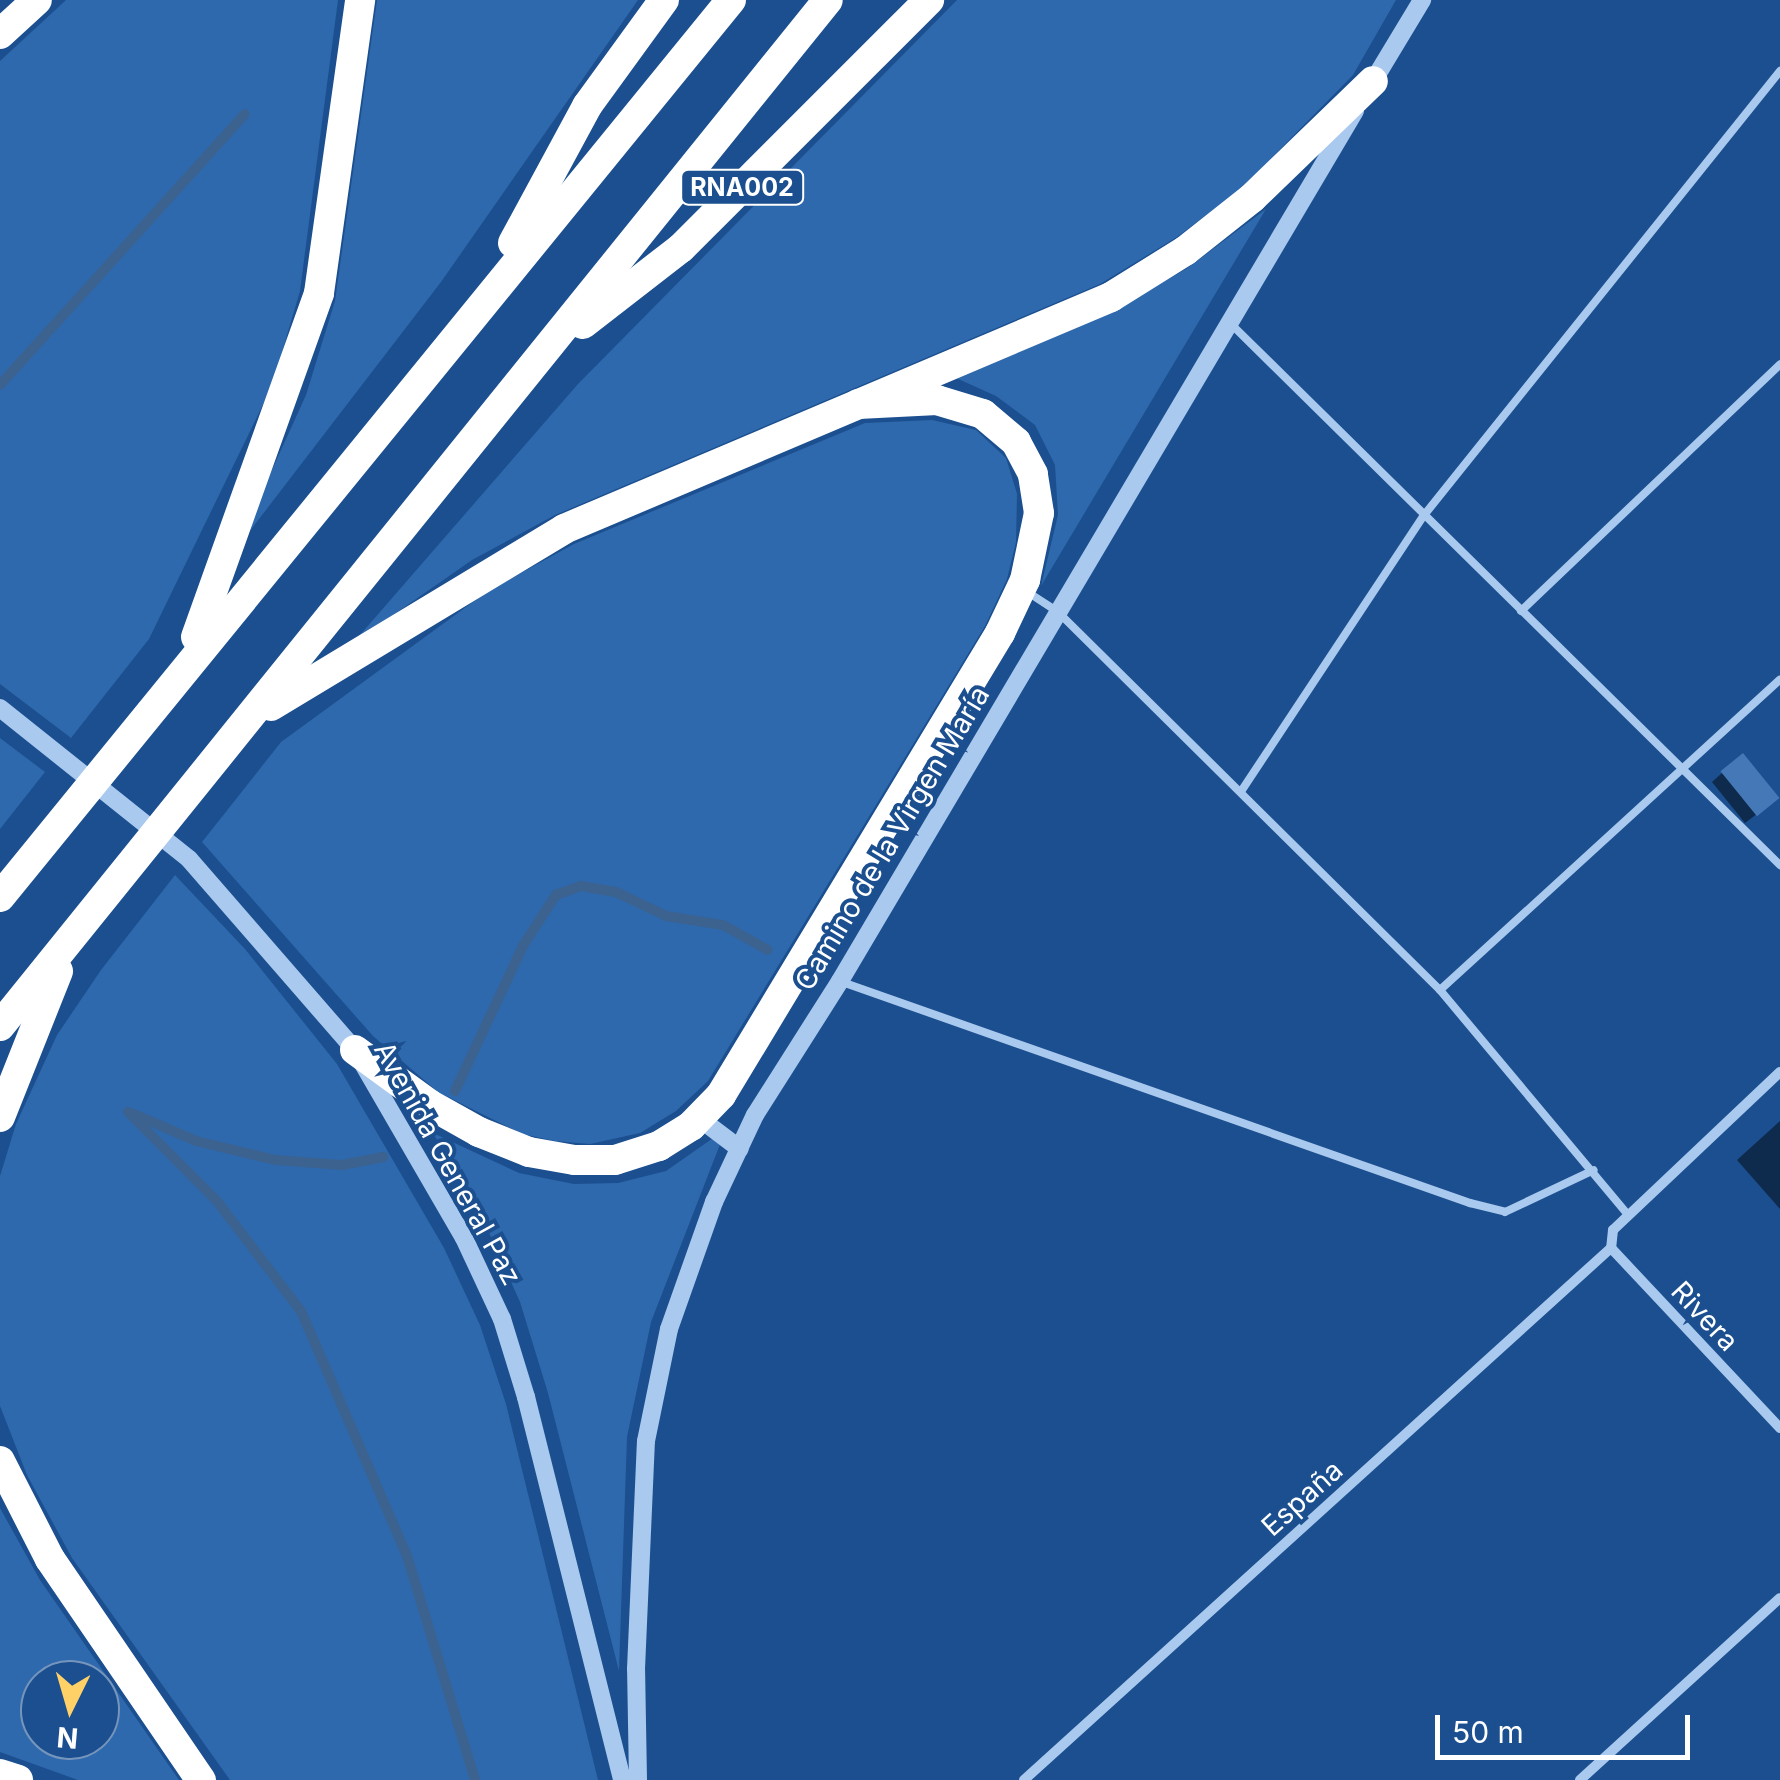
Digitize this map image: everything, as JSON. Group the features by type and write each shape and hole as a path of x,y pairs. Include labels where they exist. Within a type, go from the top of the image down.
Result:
{"highway":[{"path":"0,34 37,0"},
{"path":"184,666 236,536 320,293 360,0"},
{"path":"479,306 587,106 664,0"},
{"path":"1,895 731,0"},
{"name":"RNA002","path":"0,1026 211,770 828,0"},
{"name":"RNA002","path":"541,357 681,248 929,0"},
{"path":"251,719 564,529 1111,296 1185,251 1252,198 1373,81"},
{"path":"356,1050 429,1104 528,1152 574,1160 615,1160 659,1146 699,1118 721,1095 1000,633 1020,588 1039,513 1033,474 1016,442 982,414 937,400 858,404"},
{"path":"0,1117 68,945"},
{"path":"0,1461 50,1560 201,1780"},
{"path":"0,1774 18,1780"}],"street":[{"name":"Camino de la Virgen María","path":"638,1780 636,1669 646,1441 669,1329 714,1202 755,1115 840,981 1422,0"},
{"name":"Avenida General Paz","path":"0,708 188,859 356,1050 464,1238 502,1319 526,1396 622,1780"},
{"path":"1611,1248 1613,1230 1780,1072"},
{"path":"699,1118 740,1149"},
{"name":"Rivera","path":"1611,1248 1780,1428"},
{"name":"España","path":"1024,1780 1611,1248"},
{"path":"1580,1780 1780,1598"}],"lane":[{"path":"1242,790 1425,514 1780,71"},
{"path":"1230,322 1780,864"},
{"path":"1522,611 1780,364"},
{"path":"1020,588 1058,612 1440,990 1628,1215"},
{"path":"1440,990 1780,680"},
{"path":"840,981 1505,1212 1594,1170"}],"shaded area":[{"path":"66,0 338,0 300,291 272,386 149,639 71,738 0,684 0,61"},
{"path":"377,0 638,0 441,282 236,549 306,395 335,301"},
{"path":"957,0 1396,0 1353,75 1241,189 1177,237 1100,284 555,515 472,560 353,643 578,384"},
{"path":"1266,209 1041,586 1058,515 1055,465 1035,425 996,396 956,378 1116,310 1189,267"},
{"path":"932,420 976,430 1006,458 1017,494 1016,542 1007,579 985,626 708,1081 676,1111 640,1133 590,1144 555,1141 522,1134 438,1092 373,1036 202,842 281,742 488,591 574,544 865,423"},
{"path":"0,738 45,772 0,829"},
{"path":"175,875 245,949 337,1064 444,1248 480,1325 506,1404 598,1780 230,1780 72,1558 27,1475 0,1406 0,1176 16,1124 57,1035 101,970"},
{"path":"726,1129 651,1322 627,1437 619,1671 548,1393 520,1302 486,1226 433,1133 519,1173 574,1184 618,1183 666,1171"},
{"path":"0,1508 40,1580 96,1660 20,1660 20,1759 0,1752"},
{"path":"120,1695 179,1780 78,1780 22,1760 120,1760"}],"building":[{"path":"1743,753 1780,798 1757,816 1720,771"}],"waterway":[{"path":"0,385 245,114"},
{"path":"455,1091 524,944 556,895 581,886 616,892 666,916 723,925 768,950"},
{"path":"128,1112 216,1200 301,1311 407,1556 475,1780"},
{"path":"134,1114 196,1141 276,1160 342,1165 383,1157"}]}
